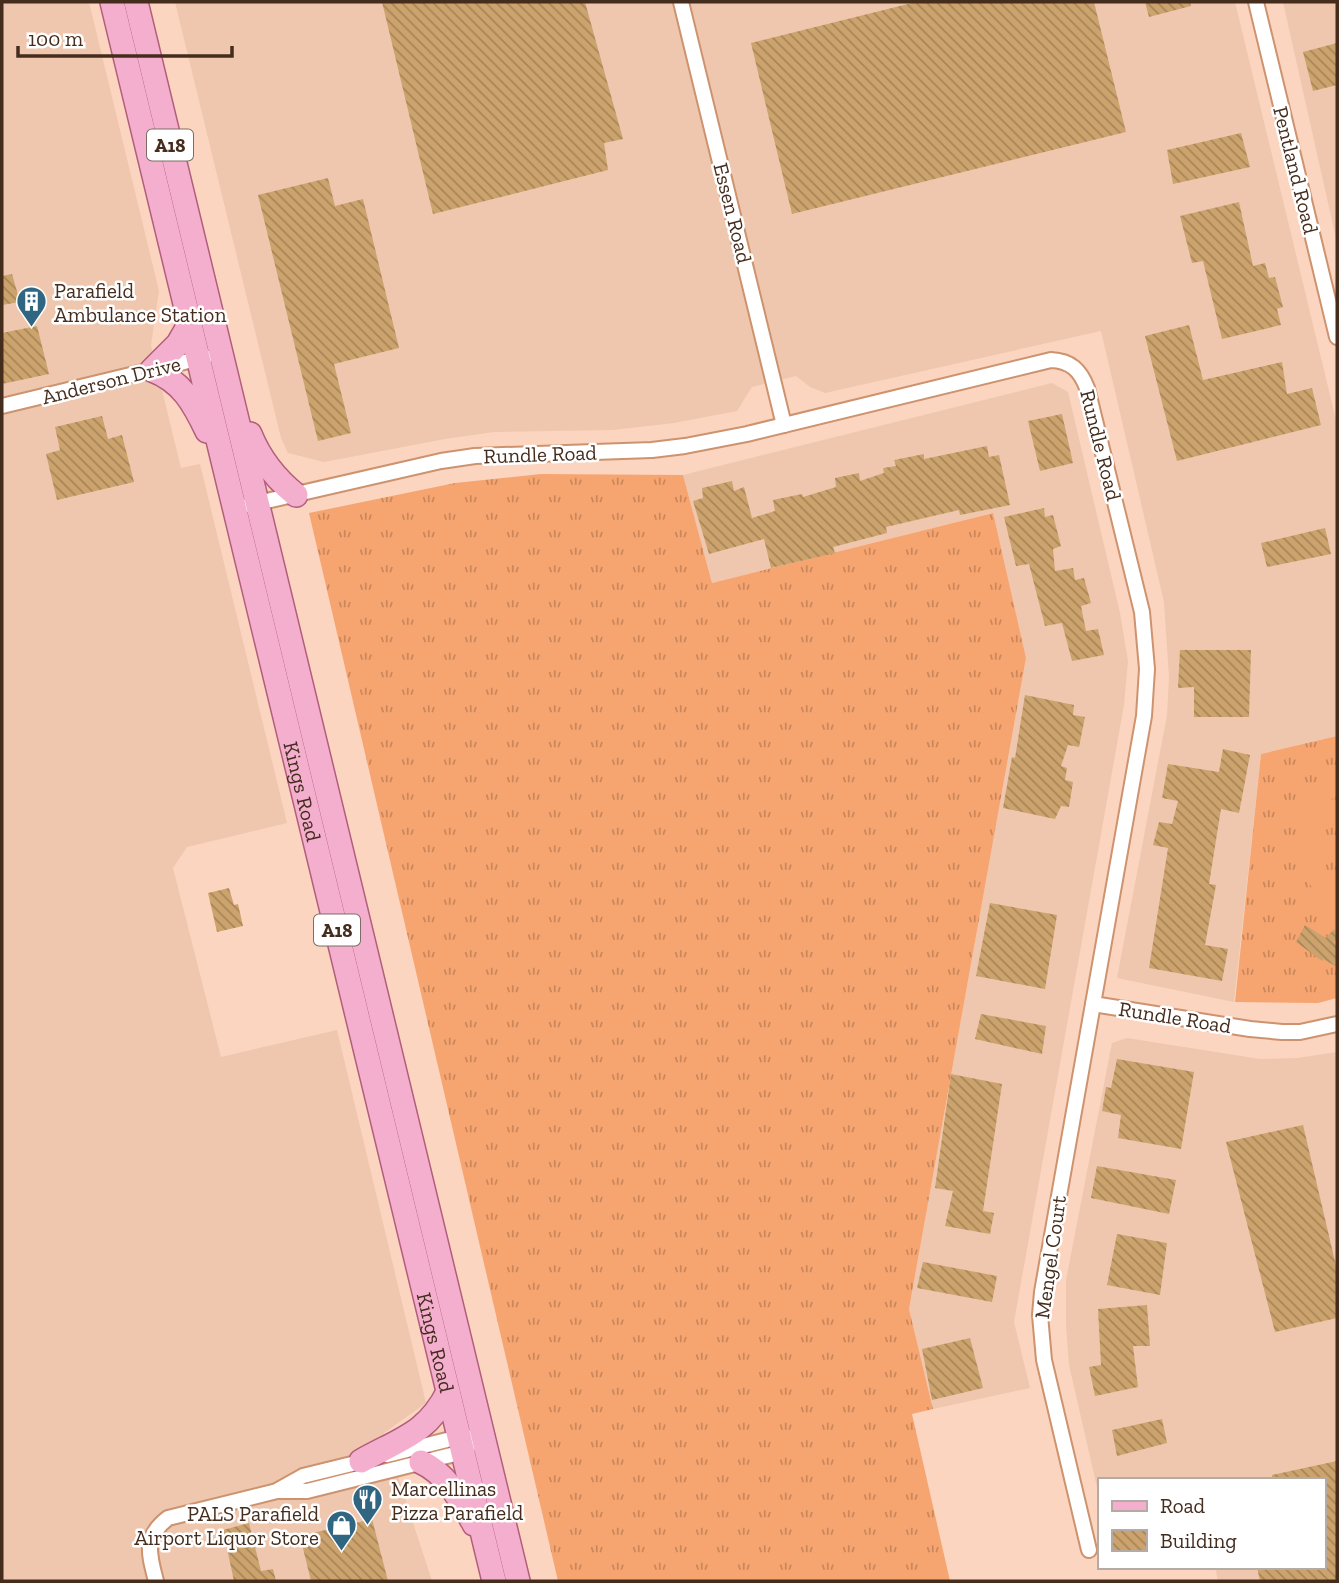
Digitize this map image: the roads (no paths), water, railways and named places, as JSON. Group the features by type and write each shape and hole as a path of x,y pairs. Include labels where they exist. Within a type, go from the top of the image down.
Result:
{"main road":[{"name":"Kings Road","path":"112,2 190,323 209,356 226,376 518,1581"},
{"name":"Kings Road","path":"136,2 209,356 225,469 494,1581"},
{"path":"190,323 178,344 152,370 172,379 183,388 198,411 225,469"},
{"path":"226,376 257,451 279,480 296,495"},
{"path":"361,1461 421,1429 437,1413 448,1392"},
{"path":"421,1462 432,1467 444,1478 485,1545"}],"street":[{"name":"Essen Road","path":"681,2 784,425"},
{"name":"Pentland Road","path":"1256,2 1337,337"},
{"name":"Anderson Drive","path":"2,406 209,356"},
{"name":"Rundle Road","path":"234,508 441,461 508,454 652,450 685,446 784,425 1051,360 1070,364 1083,376 1142,612 1147,678 1144,716 1094,1004 1282,1032 1300,1032 1337,1024"},
{"name":"Mengel Court","path":"1089,1550 1044,1360 1040,1315 1068,1136 1094,1004"},
{"path":"277,1491 303,1476 361,1461 484,1438"},
{"path":"156,1581 149,1545 156,1527 168,1518 277,1491 307,1491 421,1462 461,1444"}],"place":[{"name":"Parafield Ambulance Station","path":"31,329"},
{"name":"Marcellinas Pizza Parafield","path":"368,1527"},
{"name":"PALS Parafield Airport Liquor Store","path":"342,1552"}]}
